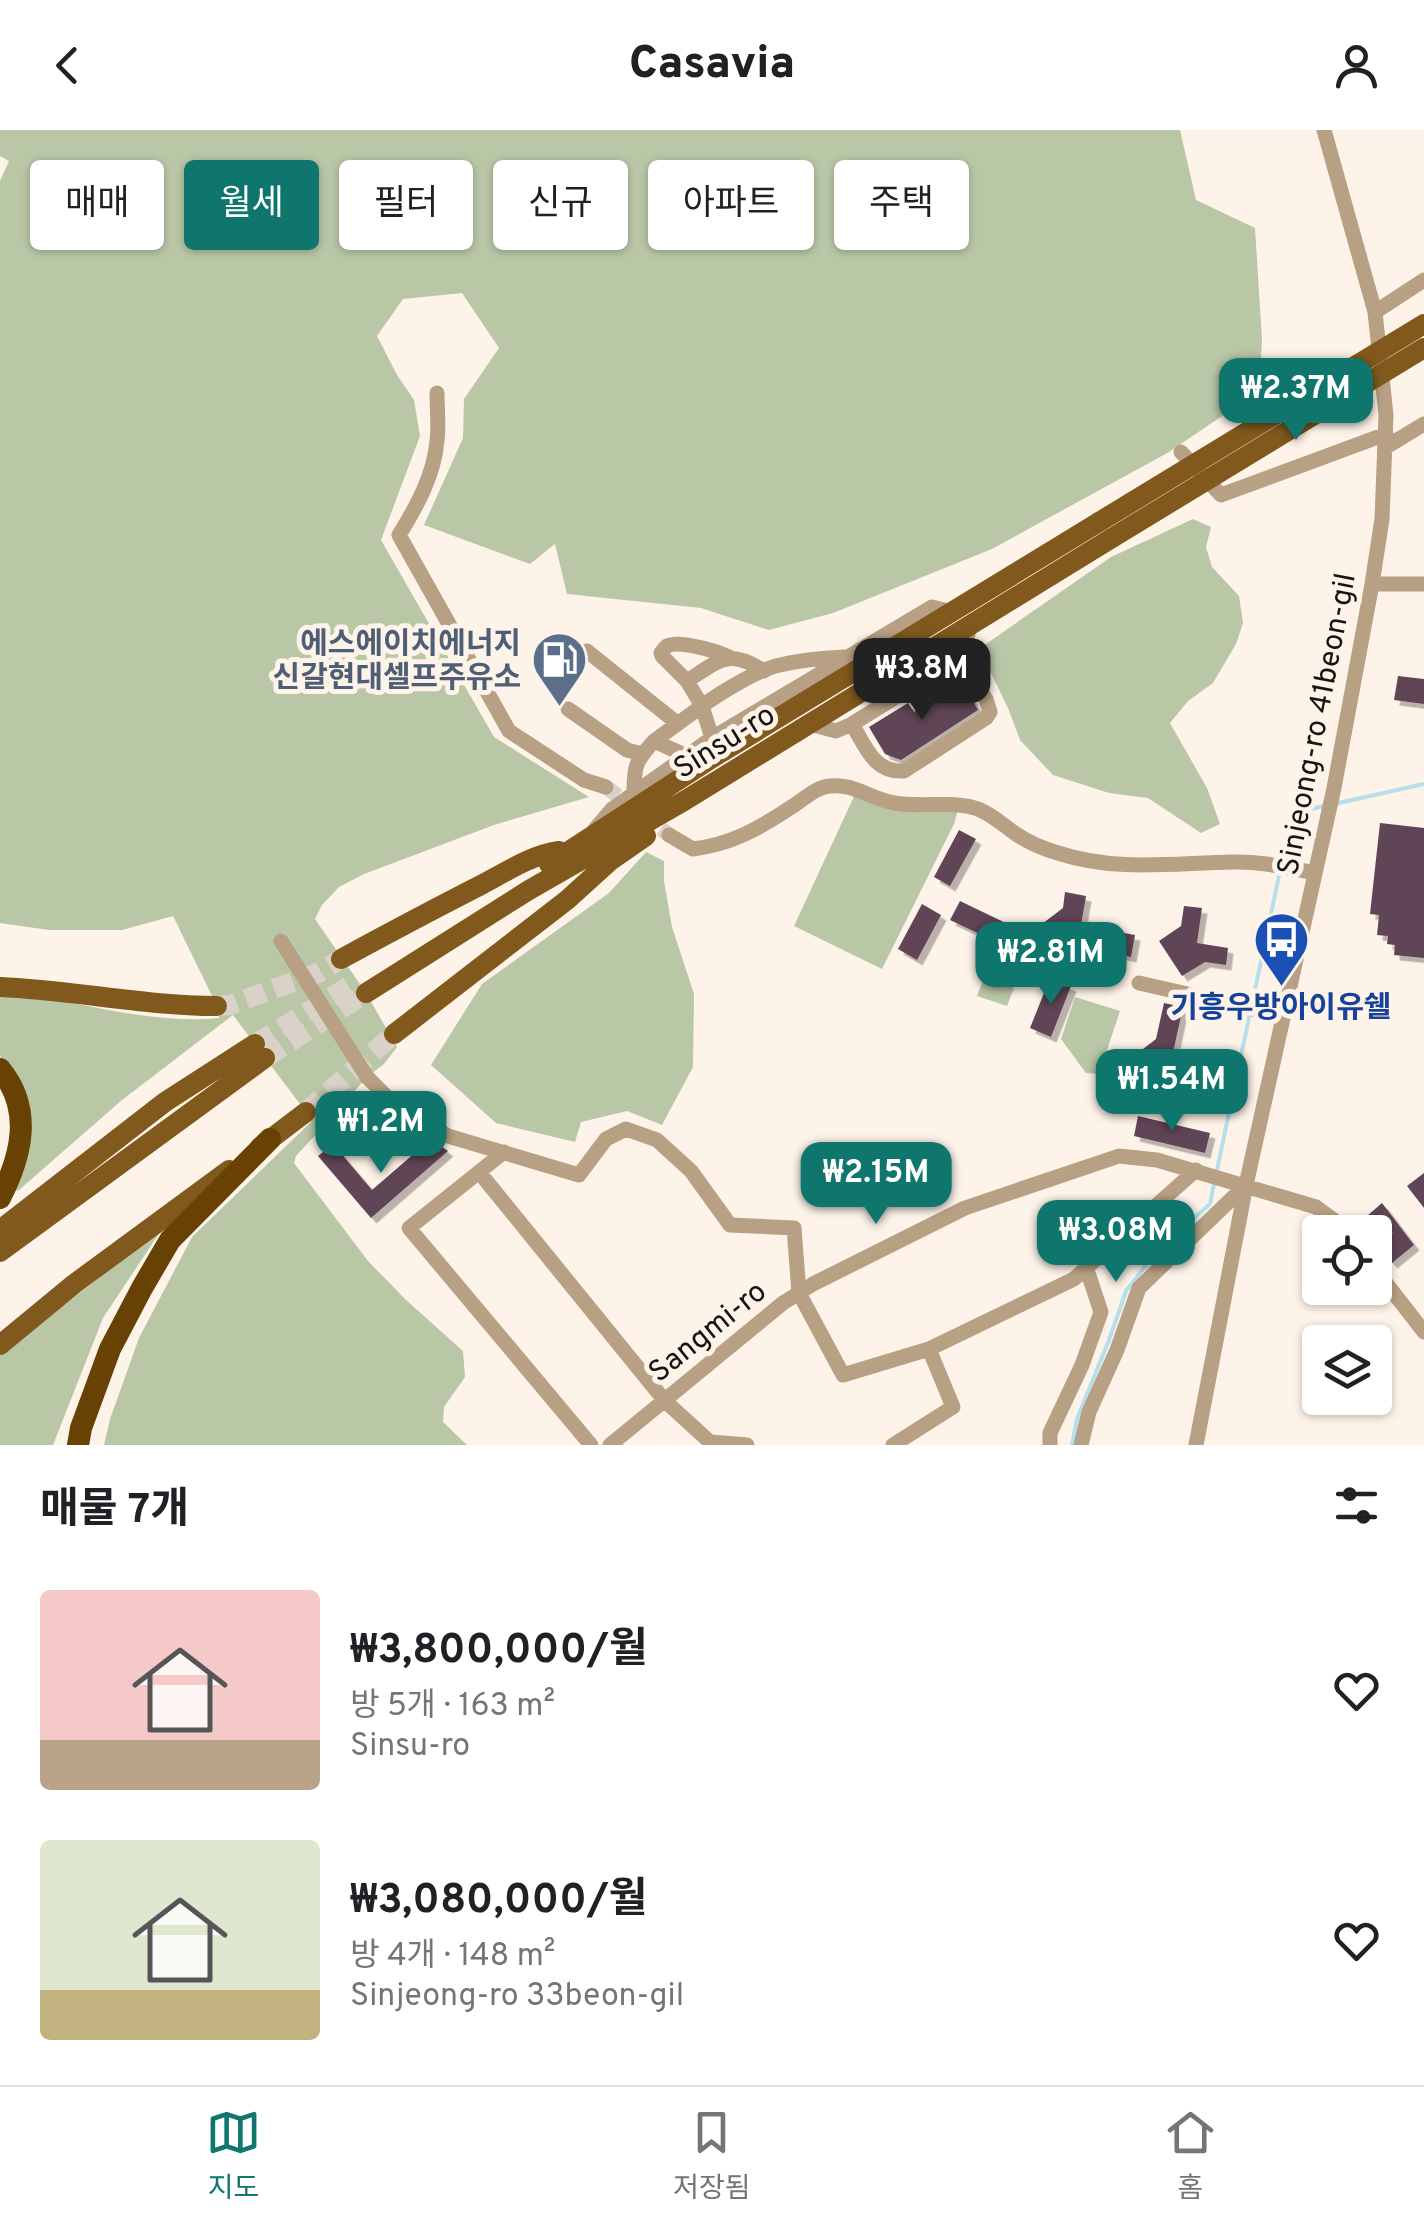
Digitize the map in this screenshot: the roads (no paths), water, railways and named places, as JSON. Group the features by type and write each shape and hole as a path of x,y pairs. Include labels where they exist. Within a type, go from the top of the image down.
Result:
{"highway":[{"path":"0,1069 9,1080 21,1112 20,1147 0,1198"},
{"path":"78,1445 80,1428 110,1349 170,1240 270,1139"}],"main road":[{"path":"1106,530 1424,324"},
{"path":"1106,530 1424,348"},
{"name":"Sinsu-ro","path":"961,618 810,724 362,987 709,760 961,618 1106,530"},
{"path":"394,1034 660,826 684,801"},
{"path":"342,959 543,854 579,845"},
{"path":"0,986 182,1006 216,1006"},
{"path":"0,1230 164,1102 260,1051 0,1252"},
{"path":"0,1345 74,1284 306,1112"}],"street":[{"name":"Sinjeong-ro 41beon-gil","path":"1196,1445 1246,1184 1334,788 1382,519 1386,415 1375,312 1324,130"},
{"path":"1375,312 1424,280"},
{"path":"437,393 438,440 431,472 400,535 509,731 584,780 606,787"},
{"path":"1181,452 1222,495 1424,424"},
{"path":"1372,584 1424,584"},
{"path":"579,845 612,808 712,738 932,607 961,618 965,647 958,658 852,724 836,731 810,724"},
{"path":"712,738 702,706 687,681 662,656 662,649 673,645 716,650 745,659 764,672"},
{"path":"586,652 677,724"},
{"path":"687,681 729,657"},
{"path":"634,794 634,768 642,754 718,694 777,665 848,657"},
{"path":"852,724 882,769 904,771 990,712 958,658"},
{"path":"568,709 626,750 642,754"},
{"path":"654,741 687,756"},
{"path":"669,835 693,849 730,842 824,786 849,785 874,798 898,804 974,808 1030,841 1076,858 1119,866 1267,864 1316,873"},
{"path":"280,941 367,1077 389,1099 448,1136 579,1175 606,1139 626,1129 657,1140 691,1171 730,1225 794,1228 799,1293 842,1374 929,1350 1074,1279 1196,1170"},
{"path":"1139,983 1284,1016"},
{"path":"504,1152 409,1228 591,1445"},
{"name":"Sangmi-ro","path":"610,1445 799,1293 965,1208 1118,1156 1157,1160 1246,1184 1316,1207 1326,1215"},
{"path":"479,1172 666,1401 710,1442 747,1445"},
{"path":"1081,1445 1089,1412 1139,1288 1246,1184"},
{"path":"1050,1445 1050,1434 1082,1365 1100,1312 1087,1270"},
{"path":"1392,1291 1424,1332"},
{"path":"892,1445 954,1407 929,1350"}],"waterway":[{"path":"1334,804 1424,784"},
{"path":"1282,862 1291,819 1324,806"},
{"path":"1252,1004 1280,871"},
{"path":"1217,1170 1250,1013"},
{"path":"1072,1445 1077,1419 1126,1291 1158,1250 1210,1204 1214,1184"}],"tunnel":[{"path":"606,787 669,835"},
{"path":"217,1006 230,1005 320,972 341,959"},
{"path":"255,1044 358,981"},
{"path":"265,1058 366,993"},
{"path":"306,1112 394,1034"}],"place":[{"name":"에스에이치에너지 신갈현대셀프주유소","path":"560,709"},
{"name":"기흥우방아이유쉘","path":"1281,988"}]}
